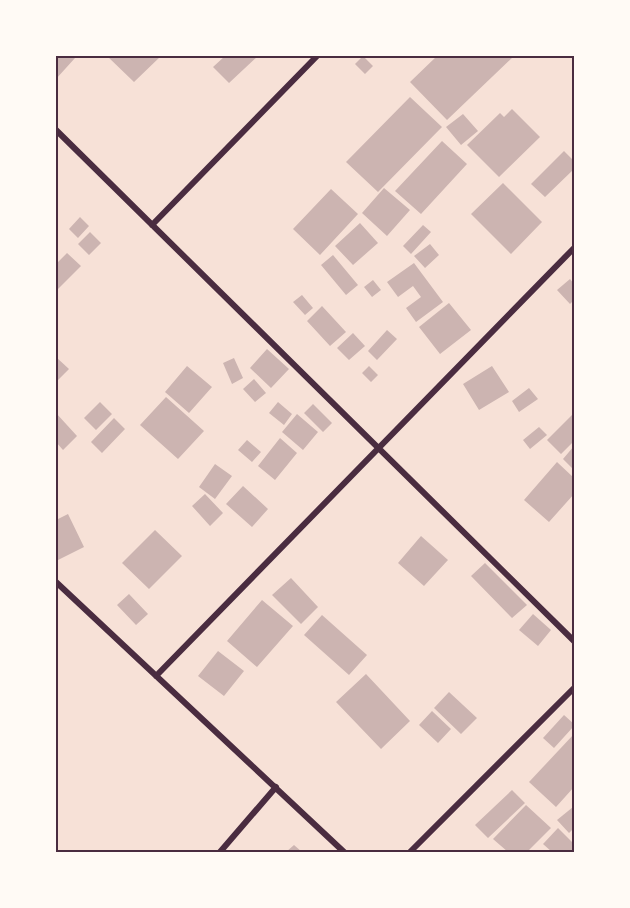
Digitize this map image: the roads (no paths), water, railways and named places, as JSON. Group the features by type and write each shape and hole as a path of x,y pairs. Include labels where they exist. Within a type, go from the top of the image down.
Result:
{"street":[{"path":"152,225 317,56"},
{"path":"56,130 574,641"},
{"path":"156,676 574,248"},
{"path":"56,582 344,852"},
{"path":"410,852 574,688"},
{"path":"220,852 276,787"}]}
